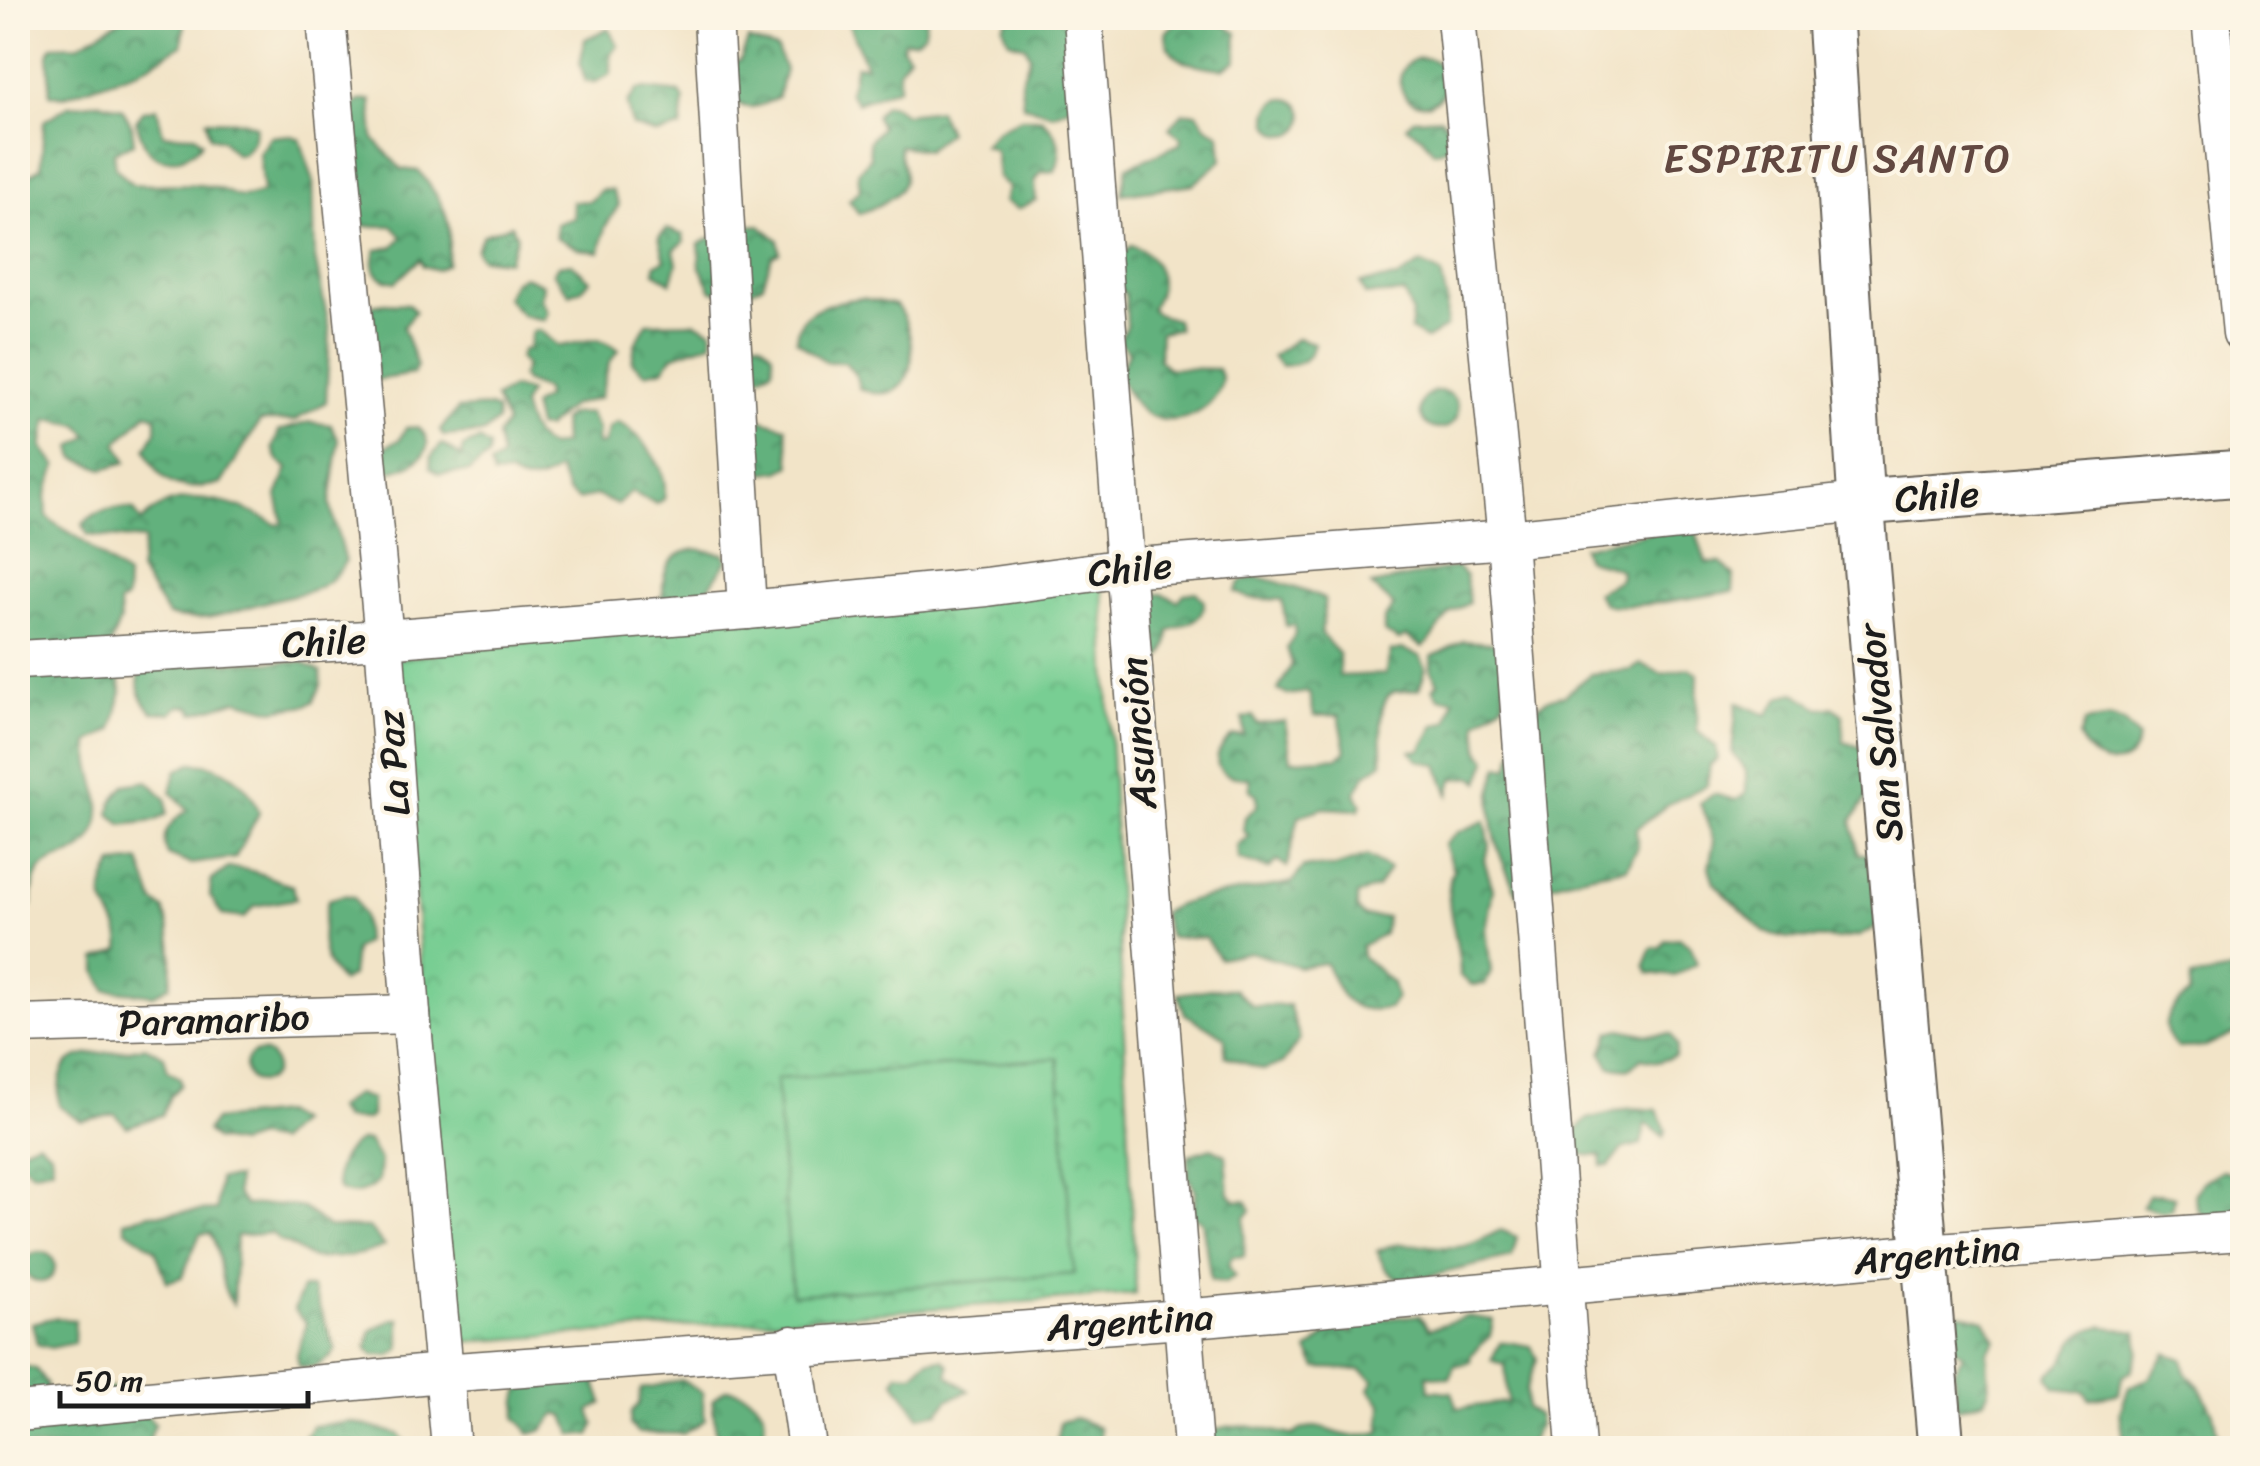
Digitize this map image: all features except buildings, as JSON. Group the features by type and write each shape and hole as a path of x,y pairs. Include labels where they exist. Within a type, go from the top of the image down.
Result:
{"street":[{"name":"La Paz","path":"326,18 384,639 412,1014 451,1448"},
{"path":"712,18 747,610"},
{"name":"Asunción","path":"1084,18 1193,1448"},
{"path":"1456,18 1507,539 1576,1448"},
{"name":"San Salvador","path":"1830,18 1861,502 1941,1448"},
{"path":"2212,18 2242,332"},
{"name":"Chile","path":"18,660 384,639 747,610 986,587 1125,568 1507,539 1861,502 2242,473"},
{"name":"Paramaribo","path":"18,1026 412,1014"},
{"name":"Argentina","path":"18,1412 442,1373 1182,1319 1924,1253 2242,1231"},
{"path":"792,1346 807,1448"}],"green space":[{"path":"124,18 178,18 185,22 182,45 138,71 62,97 50,94 48,55 52,46 78,45"},
{"path":"779,18 926,18 924,33 916,40 904,41 902,47 909,55 899,69 899,87 857,103 849,92 856,65 866,66 847,20 789,30"},
{"path":"1008,18 1059,18 1069,30 1070,64 1062,70 1074,79 1074,105 1053,114 1023,105 1021,82 1030,56 1025,46 1009,41 1003,26"},
{"path":"1181,18 1213,18 1237,33 1236,61 1223,69 1177,57 1167,43 1166,32"},
{"path":"609,28 618,46 611,54 611,74 594,83 585,81 580,64 585,39"},
{"path":"748,40 777,49 785,70 778,97 752,107 740,105 728,96 727,63 740,61"},
{"path":"1423,58 1439,65 1446,81 1439,97 1423,104 1407,97 1400,81 1407,65"},
{"path":"637,90 680,93 684,100 681,128 657,134 632,126 627,104"},
{"path":"1286,99 1299,104 1304,117 1299,130 1286,135 1273,130 1268,117 1273,104"},
{"path":"371,100 374,139 401,169 419,171 442,205 448,224 447,264 437,270 423,266 420,259 396,282 379,276 374,257 376,250 393,247 402,237 393,226 362,226 349,111 359,101"},
{"path":"99,102 122,108 132,126 134,143 114,152 115,167 132,184 202,185 240,197 253,195 263,192 259,153 270,137 289,135 300,139 313,179 315,258 330,331 326,402 294,421 260,421 221,484 195,487 166,480 152,463 146,449 156,431 156,416 147,413 117,443 127,462 103,469 75,458 72,447 89,436 79,425 48,419 42,447 57,466 46,496 47,516 127,576 126,599 119,604 120,621 100,670 119,677 122,691 113,730 89,743 100,811 94,834 77,852 56,860 39,873 32,905 18,920 18,169 31,174 41,167 44,121 68,106"},
{"path":"884,105 893,105 904,114 938,110 948,132 927,150 899,146 904,170 902,186 890,199 859,214 849,200 860,190 858,172 870,158 869,141 881,127 875,116"},
{"path":"157,108 163,134 195,135 202,141 193,152 163,159 150,152 136,121 143,111"},
{"path":"1183,113 1197,113 1206,126 1220,134 1222,160 1194,184 1122,194 1127,166 1180,144 1181,137 1169,128"},
{"path":"1440,117 1450,127 1449,147 1434,152 1422,136 1406,127 1413,119"},
{"path":"1021,118 1041,118 1056,136 1060,156 1055,171 1041,172 1035,181 1036,200 1018,209 1004,201 1009,188 998,178 995,150 983,145 996,131"},
{"path":"206,120 244,121 256,126 253,141 243,154 235,154 222,140 210,137"},
{"path":"601,190 612,190 619,205 605,227 600,252 579,249 556,237 556,224 574,218 572,202 590,201"},
{"path":"511,225 517,236 508,261 480,258 476,250 483,235"},
{"path":"760,225 778,240 780,252 772,256 763,284 740,297 712,291 700,267 699,244 733,227"},
{"path":"667,229 683,235 684,242 674,250 677,264 671,283 655,272 655,265 665,260 659,237"},
{"path":"1131,245 1149,256 1158,272 1159,290 1151,308 1156,314 1176,320 1178,329 1160,332 1159,360 1168,368 1218,369 1222,379 1211,402 1190,416 1164,420 1151,416 1137,406 1117,376 1129,352 1119,341 1127,325 1125,294 1118,287 1120,258"},
{"path":"571,263 590,280 570,294 553,273 558,265"},
{"path":"1421,264 1441,274 1447,301 1446,327 1426,339 1410,330 1412,313 1404,293 1365,295 1360,283 1397,278"},
{"path":"524,276 543,284 541,300 548,312 544,320 522,315 506,297 514,281"},
{"path":"862,298 896,305 910,336 910,369 894,391 879,393 859,388 856,376 845,362 826,362 796,340 798,329 810,313 830,304"},
{"path":"408,304 415,311 403,327 417,366 413,374 375,380 372,305"},
{"path":"695,322 712,330 712,342 672,356 664,369 645,373 632,362 635,344 647,323"},
{"path":"539,330 559,346 596,340 619,350 609,363 600,398 572,405 546,428 537,427 532,406 546,397 545,390 525,382 521,376 526,366 519,358 522,350 528,349 532,332"},
{"path":"1298,338 1314,343 1310,354 1298,363 1281,366 1272,356"},
{"path":"745,339 761,342 773,353 773,368 761,376 748,377"},
{"path":"512,388 529,392 522,405 526,418 534,435 549,447 563,444 562,421 569,414 589,413 598,430 597,445 604,444 609,427 618,422 628,428 646,445 659,466 664,499 657,504 631,492 617,505 596,495 578,500 568,493 558,470 534,481 521,481 509,474 493,476 490,465 501,458 497,436 506,423 495,398"},
{"path":"1439,391 1452,397 1458,410 1452,423 1439,429 1426,423 1420,410 1426,397"},
{"path":"458,409 496,410 497,421 484,433 443,436 440,430"},
{"path":"742,414 786,427 791,465 780,471 753,474"},
{"path":"309,422 331,425 339,441 330,504 345,562 320,587 218,616 168,616 139,571 144,540 88,535 83,524 100,512 134,510 141,522 172,502 189,499 226,503 277,525 283,522 277,496 288,468 278,461 273,448 279,431"},
{"path":"418,427 425,436 425,452 403,468 385,472 385,447 399,440 406,428"},
{"path":"479,440 489,447 488,457 468,472 440,474 430,468 431,457 442,444 462,457 463,447"},
{"path":"1693,523 1706,563 1721,563 1734,576 1733,592 1627,606 1603,603 1596,593 1620,579 1621,571 1585,558 1582,547"},
{"path":"697,549 724,554 728,560 697,604 656,602 663,595 669,564 680,554"},
{"path":"1102,562 1136,1294 452,1343 396,659"},
{"path":"1457,567 1466,576 1469,603 1450,613 1427,644 1422,647 1406,636 1399,640 1384,632 1384,619 1394,606 1371,585"},
{"path":"1255,577 1325,600 1321,634 1339,654 1339,676 1385,674 1391,651 1402,649 1420,656 1426,668 1419,689 1394,692 1384,704 1382,763 1365,775 1356,793 1362,805 1359,810 1324,808 1299,816 1287,867 1277,860 1269,869 1238,859 1237,845 1249,836 1243,830 1245,817 1257,806 1257,795 1250,790 1249,777 1229,775 1218,766 1224,744 1232,736 1244,735 1243,719 1253,716 1257,724 1285,721 1291,760 1338,757 1346,751 1339,715 1314,716 1309,692 1287,695 1278,690 1292,664 1287,648 1295,634 1294,625 1286,626 1282,600 1248,598 1235,592 1241,581"},
{"path":"1196,592 1204,601 1201,614 1169,631 1164,654 1143,667 1142,594 1163,594 1178,601 1184,594"},
{"path":"1463,641 1504,644 1504,702 1477,722 1479,750 1488,760 1480,782 1475,777 1453,779 1449,795 1438,765 1418,760 1411,751 1421,750 1435,725 1448,721 1454,699 1439,698 1433,688 1438,683 1431,670 1431,657"},
{"path":"144,662 302,662 321,672 321,685 314,701 307,705 273,710 238,700 194,713 190,707 179,706 172,713 152,712 139,689"},
{"path":"1641,664 1662,674 1690,668 1698,674 1697,731 1716,747 1718,759 1710,765 1707,785 1667,805 1636,829 1638,847 1627,868 1558,882 1519,896 1494,832 1491,799 1499,766 1509,768 1526,721 1541,703 1565,695 1591,674 1631,670"},
{"path":"1794,692 1820,708 1833,707 1843,715 1843,742 1868,749 1870,793 1852,821 1859,854 1889,854 1879,926 1859,936 1788,938 1764,932 1714,883 1709,867 1714,841 1700,803 1714,794 1736,800 1746,794 1746,771 1732,752 1737,702 1767,715 1780,698"},
{"path":"2112,718 2123,722 2138,738 2128,759 2120,763 2101,761 2084,747 2079,737 2085,722"},
{"path":"191,763 214,766 234,777 255,802 259,813 235,858 190,864 168,855 165,834 188,810 171,792 176,771"},
{"path":"148,781 166,799 167,814 155,821 122,825 110,814 112,802 125,785"},
{"path":"1485,821 1490,845 1484,860 1493,889 1486,929 1491,972 1485,984 1472,985 1460,976 1449,895 1453,869 1444,845 1458,832"},
{"path":"1367,856 1389,869 1377,888 1357,895 1357,909 1365,917 1387,917 1384,934 1361,946 1362,956 1392,983 1396,998 1389,1008 1354,1006 1341,994 1325,963 1299,967 1250,952 1219,958 1205,938 1169,937 1162,913 1173,907 1293,882 1303,867 1335,867"},
{"path":"140,861 154,902 164,909 172,947 170,985 154,995 106,990 97,972 97,959 120,950 117,926 104,901 106,879 114,864"},
{"path":"228,868 253,871 293,886 296,899 255,906 244,918 222,915 210,896 211,881"},
{"path":"344,895 354,897 363,915 365,942 354,950 351,976 342,982 328,964 322,933 328,900"},
{"path":"1679,938 1691,947 1697,964 1675,976 1649,973 1645,965 1652,948"},
{"path":"2232,971 2240,1000 2238,1032 2206,1047 2177,1048 2167,1033 2167,1019 2189,995 2191,978"},
{"path":"1234,989 1253,1006 1289,1005 1300,1039 1283,1063 1264,1070 1225,1056 1225,1037 1185,1014 1178,994"},
{"path":"1621,1029 1648,1035 1671,1034 1677,1046 1675,1056 1658,1062 1641,1058 1630,1069 1610,1067 1602,1053 1610,1032"},
{"path":"145,1046 164,1056 168,1071 180,1078 181,1085 170,1096 162,1115 127,1127 115,1114 81,1121 59,1106 59,1084 71,1060"},
{"path":"260,1052 271,1056 275,1067 271,1078 260,1082 249,1078 245,1067 249,1056"},
{"path":"1058,1058 1074,1274 792,1295 776,1079"},
{"path":"356,1094 371,1099 371,1116 366,1120 343,1119 336,1109"},
{"path":"1630,1108 1657,1110 1666,1130 1664,1137 1646,1123 1641,1144 1622,1149 1609,1166 1602,1166 1601,1156 1572,1154 1569,1139 1587,1119"},
{"path":"282,1113 298,1122 278,1142 257,1138 239,1144 215,1140 206,1131 214,1120"},
{"path":"38,1141 51,1153 53,1167 32,1172 19,1160 19,1149"},
{"path":"359,1141 368,1141 380,1161 378,1182 364,1191 349,1193 338,1189 338,1169 348,1150"},
{"path":"1211,1148 1226,1155 1229,1194 1237,1201 1246,1200 1251,1210 1245,1218 1244,1256 1232,1257 1228,1265 1235,1276 1225,1283 1211,1280 1202,1221 1192,1216 1196,1191 1188,1177 1189,1155"},
{"path":"2222,1170 2242,1176 2242,1211 2232,1217 2208,1218 2198,1210 2194,1195 2202,1182"},
{"path":"237,1178 236,1193 245,1205 303,1208 327,1227 369,1228 384,1246 349,1256 313,1258 279,1241 272,1233 236,1236 233,1305 224,1287 214,1241 210,1233 200,1234 182,1277 167,1282 155,1249 126,1230 124,1221 150,1214 216,1210 219,1179"},
{"path":"2148,1195 2175,1197 2172,1210 2162,1212 2142,1206"},
{"path":"1501,1230 1517,1237 1512,1257 1409,1281 1388,1272 1377,1251 1406,1244 1462,1246"},
{"path":"40,1252 51,1256 55,1267 51,1278 40,1282 29,1278 25,1267 29,1256"},
{"path":"302,1288 312,1288 336,1351 310,1367 299,1366 297,1355 306,1323 294,1310"},
{"path":"1960,1313 1985,1320 1996,1340 1987,1352 1989,1392 1985,1400 1956,1409 1954,1371 1963,1354 1953,1348 1948,1315"},
{"path":"1419,1315 1429,1329 1468,1316 1493,1320 1490,1337 1471,1354 1470,1362 1454,1366 1450,1378 1427,1375 1429,1390 1452,1392 1458,1408 1508,1402 1505,1365 1491,1360 1500,1343 1531,1346 1537,1359 1526,1390 1527,1408 1538,1416 1539,1426 1529,1444 1532,1448 1188,1448 1214,1430 1238,1426 1293,1435 1309,1427 1355,1436 1380,1432 1382,1405 1369,1389 1374,1380 1360,1370 1317,1368 1308,1351 1334,1328 1354,1333 1352,1322"},
{"path":"53,1318 75,1320 74,1343 51,1348 37,1344 32,1323"},
{"path":"400,1319 400,1349 390,1356 373,1355 367,1348 371,1331"},
{"path":"2101,1326 2137,1332 2139,1351 2132,1371 2122,1377 2119,1394 2089,1399 2084,1391 2055,1388 2049,1374 2060,1365 2078,1337"},
{"path":"2166,1353 2183,1359 2186,1373 2199,1386 2213,1413 2219,1442 2209,1448 2125,1448 2120,1412 2129,1387 2150,1377"},
{"path":"943,1359 949,1365 948,1375 969,1391 949,1399 939,1412 919,1416 894,1380 899,1373 913,1374 928,1360"},
{"path":"18,1366 35,1368 47,1384 46,1392 74,1397 89,1385 124,1390 155,1424 146,1448 18,1448"},
{"path":"595,1380 603,1403 590,1411 595,1425 590,1435 573,1435 565,1417 557,1414 542,1431 530,1433 516,1418 519,1391 537,1383"},
{"path":"681,1380 702,1392 705,1420 683,1434 637,1433 630,1424 631,1412 639,1404 641,1389"},
{"path":"726,1389 743,1393 757,1403 765,1418 760,1435 730,1445 716,1434 712,1400"},
{"path":"1075,1418 1099,1427 1101,1448 1055,1448 1060,1422"},
{"path":"351,1422 399,1434 410,1448 306,1448 304,1438 312,1426"}],"district":[{"name":"ESPIRITU SANTO","path":"1838,158"}]}
